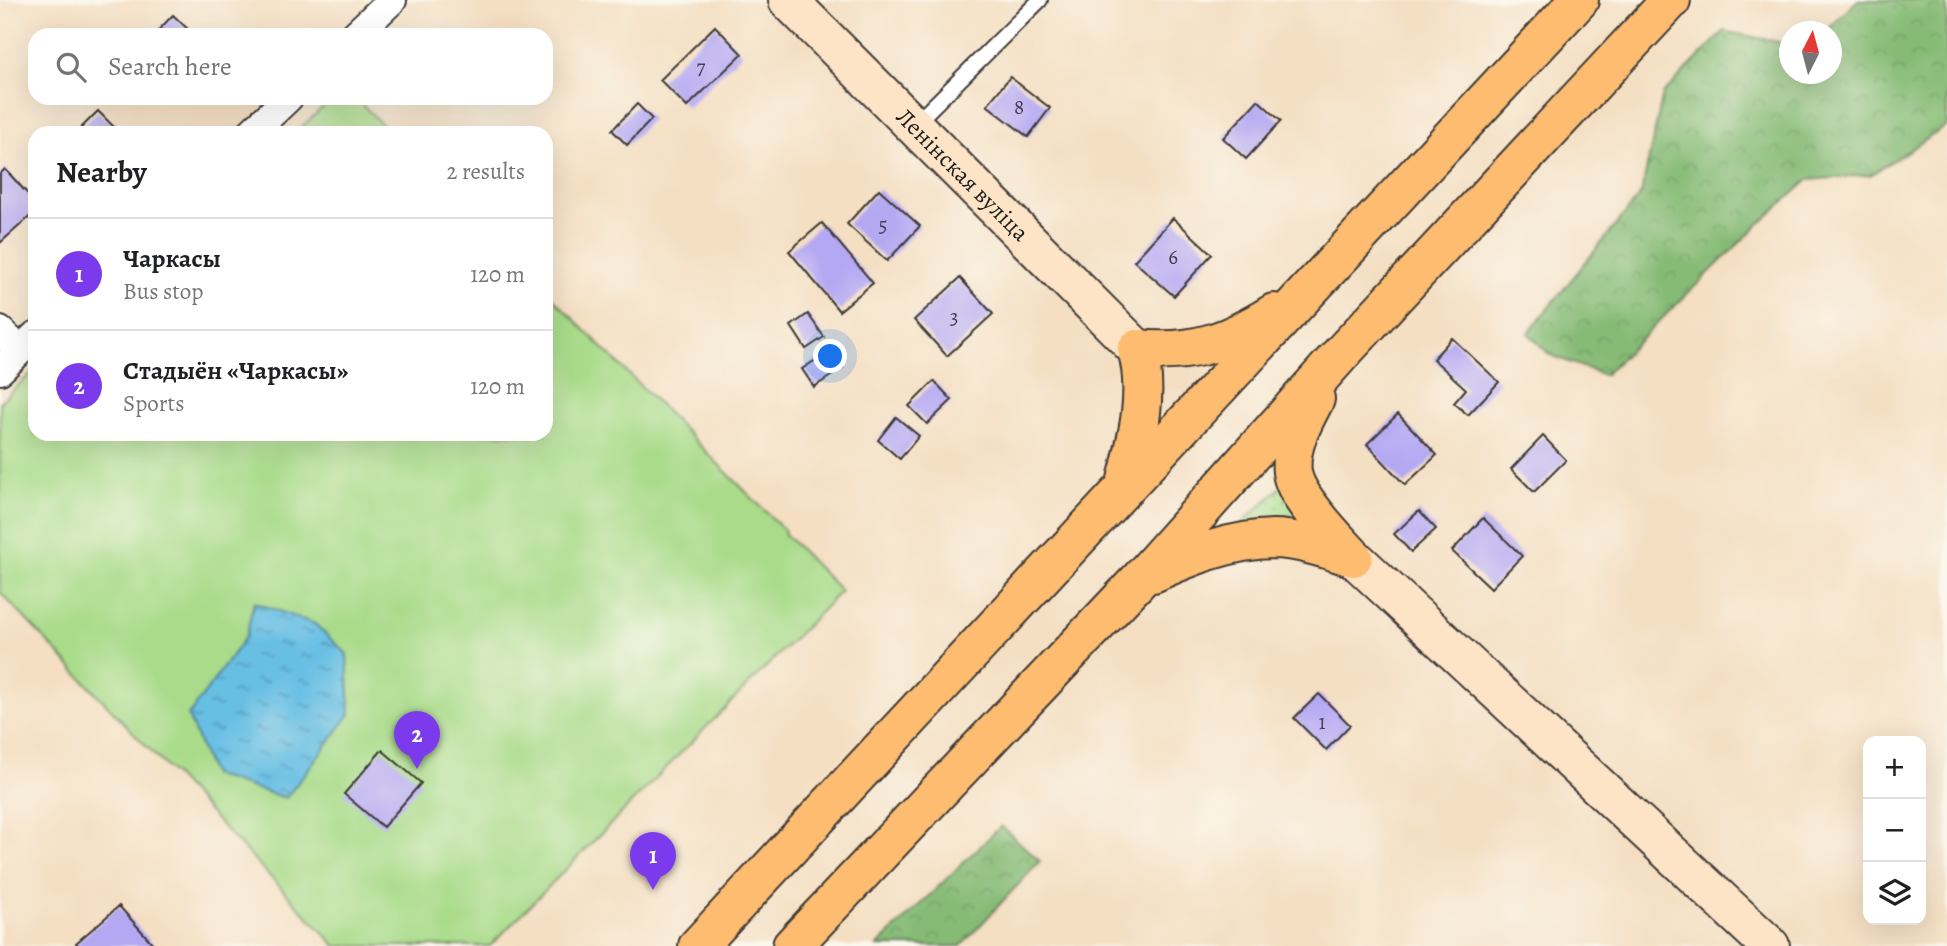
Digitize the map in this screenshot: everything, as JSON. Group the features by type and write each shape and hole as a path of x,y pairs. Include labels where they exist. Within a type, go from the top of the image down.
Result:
{"highway":[{"path":"698,946 1579,0"},
{"path":"792,946 1142,578 1339,356 1671,0"},
{"path":"1124,490 1138,436 1142,407 1142,364 1138,349 1162,352 1209,346 1238,334 1312,288"},
{"path":"1339,356 1296,436 1292,474 1307,505 1353,557"},
{"path":"1142,578 1197,553 1239,543 1275,539 1314,545 1353,557"}],"street":[{"path":"362,28 392,0"},
{"name":"Ленінская вуліца","path":"788,0 1138,349"},
{"path":"258,126 281,105"},
{"path":"0,331 28,343 0,370"},
{"path":"1353,557 1770,946"}],"lane":[{"path":"913,126 1040,0"}],"green space":[{"path":"1858,0 1947,0 1947,126 1870,175 1808,180 1604,375 1550,355 1528,333 1641,194 1663,94 1724,31 1779,42 1779,84 1842,84 1842,21 1836,21"},
{"path":"325,105 363,105 383,126 303,126"},
{"path":"553,298 785,531 841,591 490,946 336,946 0,592 0,402 28,376 28,441 553,441"},
{"path":"1283,485 1304,529 1240,525"},
{"path":"1001,826 1040,861 961,946 877,946"}],"water":[{"path":"254,602 315,624 347,654 350,714 286,798 212,775 188,716 246,636"}],"building":[{"path":"173,15 187,28 161,28"},
{"path":"715,26 742,54 687,107 660,80"},
{"path":"1010,77 1050,108 1028,137 987,105"},
{"path":"1258,100 1281,121 1246,159 1223,138"},
{"path":"637,104 652,119 627,145 612,130"},
{"path":"98,111 113,126 83,126"},
{"path":"5,169 28,194 28,218 0,243 0,174"},
{"path":"879,189 920,226 887,261 847,224"},
{"path":"1173,218 1212,254 1174,296 1134,261"},
{"path":"822,223 873,283 839,311 789,251"},
{"path":"960,278 993,314 947,356 914,320"},
{"path":"808,314 824,337 806,349 791,326"},
{"path":"1452,338 1499,382 1468,415 1454,403 1466,389 1433,359"},
{"path":"831,350 843,368 814,387 802,369"},
{"path":"934,381 952,400 927,424 909,406"},
{"path":"1398,414 1437,455 1405,485 1367,444"},
{"path":"896,417 919,436 900,459 878,440"},
{"path":"1543,436 1566,460 1534,492 1511,469"},
{"path":"1419,511 1436,529 1411,552 1394,534"},
{"path":"1483,518 1522,556 1491,588 1452,551"},
{"path":"1319,694 1350,725 1326,750 1294,718"},
{"path":"382,750 421,783 383,827 344,794"},
{"path":"119,906 155,946 79,946 76,943"}],"place":[{"name":"Стадыён «Чаркасы»","path":"417,769"},
{"name":"Чаркасы","path":"653,890"}]}
